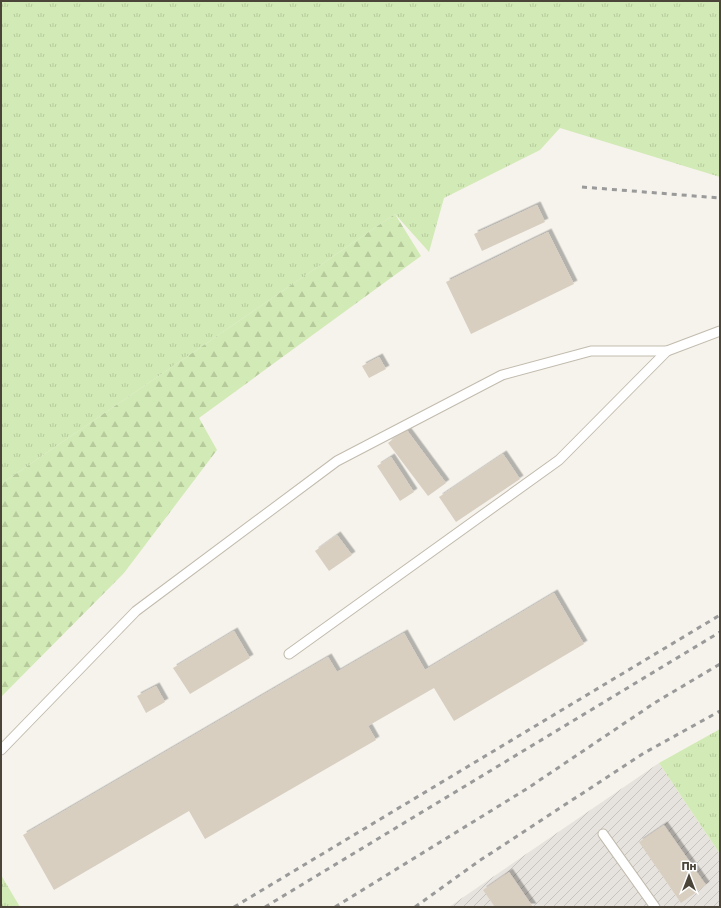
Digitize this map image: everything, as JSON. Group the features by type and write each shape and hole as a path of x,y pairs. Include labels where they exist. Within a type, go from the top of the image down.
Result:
{"lane":[{"path":"1,750 136,611 337,461 502,375 591,351 668,351 720,331"},
{"path":"289,654 559,460 668,351"},
{"path":"603,834 655,907"}],"shaded area":[{"path":"659,763 720,854 720,907 449,907"}],"green space":[{"path":"1,1 720,1 720,177 560,128 540,150 444,198 429,252 395,214 1,484"},
{"path":"395,214 421,256 199,418 217,450 124,573 1,697 1,484"},
{"path":"720,729 720,854 659,763"},
{"path":"1,875 20,907 1,907"}],"building":[{"path":"537,205 545,222 482,251 474,234"},
{"path":"548,232 574,284 471,334 446,282"},
{"path":"379,357 386,369 369,378 362,366"},
{"path":"406,429 446,483 428,496 388,443"},
{"path":"503,454 520,479 456,522 439,497"},
{"path":"391,457 414,492 400,501 377,466"},
{"path":"337,535 352,555 329,571 315,551"},
{"path":"554,593 584,644 454,721 434,688 368,726 376,740 205,839 189,811 54,890 23,835 328,657 337,672 404,633 425,670"},
{"path":"234,631 250,658 190,694 173,668"},
{"path":"156,686 165,702 146,713 137,696"},
{"path":"664,825 706,885 681,903 639,842"},
{"path":"509,872 533,907 495,907 483,890"}],"railway":[{"path":"582,187 720,198"},
{"path":"234,907 720,615"},
{"path":"265,907 720,632"},
{"path":"335,907 528,788 656,702 720,664"},
{"path":"415,907 479,861 644,753 720,711"}]}
